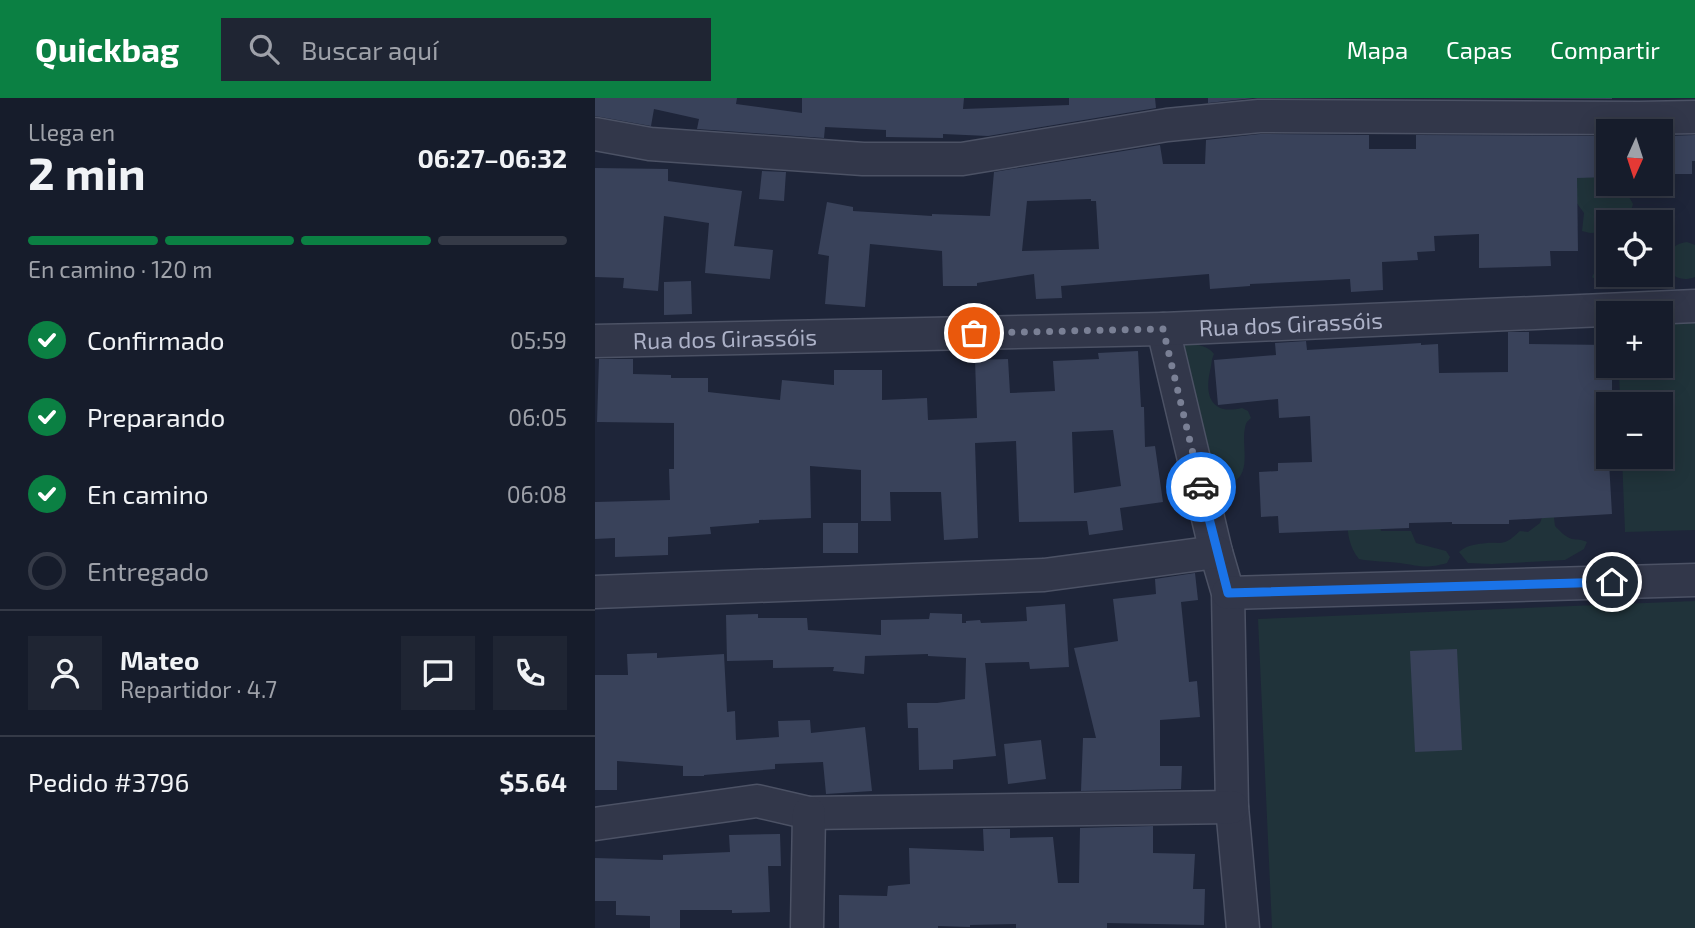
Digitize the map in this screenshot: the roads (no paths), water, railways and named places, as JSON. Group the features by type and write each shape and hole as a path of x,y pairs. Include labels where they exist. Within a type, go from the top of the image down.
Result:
{"street":[{"path":"595,134 650,144 863,159 962,159 1167,125 1259,116 1695,117"},
{"name":"Rua dos Girassóis","path":"595,341 1163,329 1695,306"},
{"path":"1163,329 1228,593 1232,807 1243,928"},
{"path":"595,592 1044,575 1216,552"},
{"path":"1228,593 1695,580"},
{"path":"595,824 757,801 809,813 1232,807"},
{"path":"807,928 809,813"}]}
